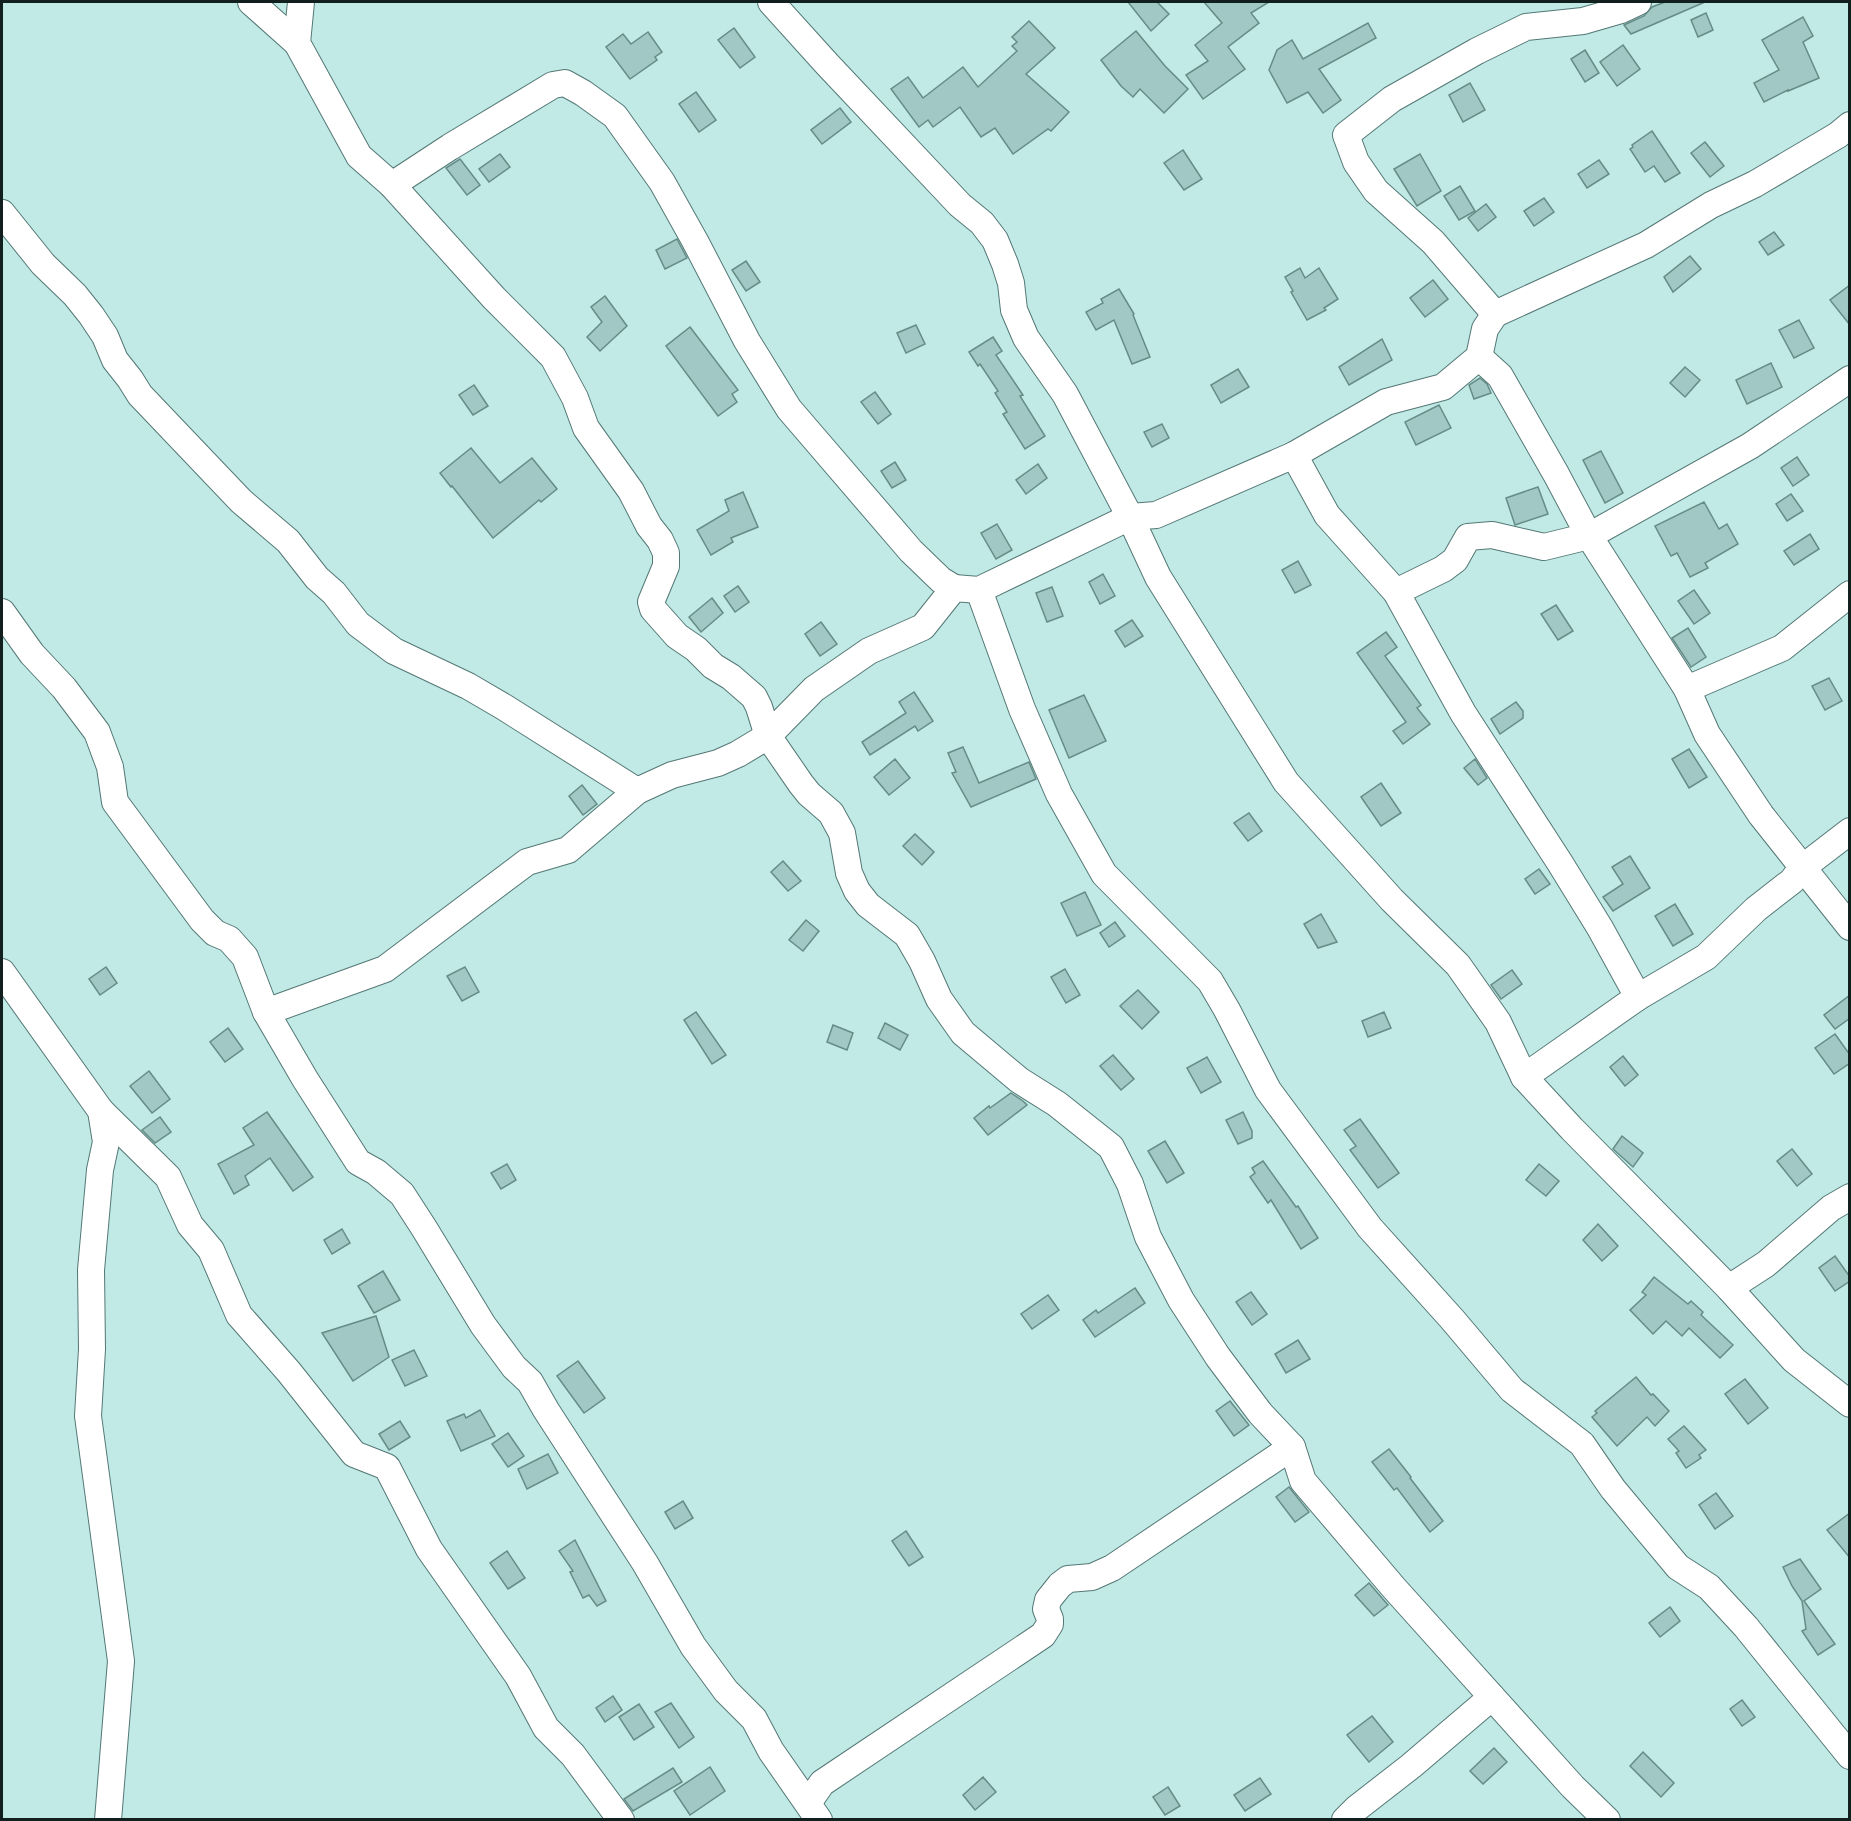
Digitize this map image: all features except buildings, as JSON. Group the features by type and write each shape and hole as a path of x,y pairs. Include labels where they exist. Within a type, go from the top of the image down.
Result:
{"street":[{"path":"251,2 297,43 358,156 392,185 494,298 553,357 575,398 586,428 631,491 666,553 666,566 651,605 677,636 754,697 768,736 809,794 831,813 842,833 849,873 857,891 868,905 907,935 939,999 963,1033 1019,1080 1057,1104 1111,1147 1130,1184 1148,1237 1180,1300 1218,1357 1260,1413 1292,1447 1303,1481 1394,1588 1573,1787 1607,1820"},
{"path":"297,43 301,2"},
{"path":"771,2 826,64 960,205 982,223 994,240 1005,264 1011,283 1014,310 1026,338 1065,394 1130,517 1158,577 1286,782 1392,900 1458,965 1498,1022 1524,1077 1572,1129 1729,1288 1794,1360 1850,1404"},
{"path":"1495,314 1433,242 1376,191 1356,162 1346,135 1392,99 1478,51 1527,27 1583,21 1621,10 1638,2"},
{"path":"392,185 553,85 565,83 615,116 662,182 747,341 789,409 911,551 941,580 967,589 1059,794 1104,874 1210,981 1268,1090 1370,1228 1512,1390 1582,1444 1613,1489 1678,1567 1709,1587 1746,1627 1850,1756"},
{"path":"266,1012 385,969 527,862 568,850 637,791 672,775 718,763 768,736 814,689 869,651 923,627 967,589 1130,517 1156,515 1293,455 1386,402 1443,387 1479,357 1485,328 1495,314 1646,245 1711,205 1755,184 1810,152 1850,125"},
{"path":"2,213 43,264 75,295 91,315 105,336 115,360 140,395 241,501 288,542 317,578 334,593 358,624 394,651 504,706 637,791"},
{"path":"1479,357 1500,376 1589,536 1687,689 1707,734 1761,815 1850,927"},
{"path":"1396,592 1443,569 1455,560 1468,537 1492,535 1544,547 1589,536 1750,446 1850,380"},
{"path":"1293,455 1327,515 1396,592 1463,713 1594,919 1638,997"},
{"path":"1687,689 1782,648 1850,594"},
{"path":"2,612 32,654 64,688 97,732 110,767 115,802 202,920 215,933 229,939 245,957 266,1012 358,1162 376,1172 402,1194 483,1325 514,1367 530,1382 557,1428 645,1563 693,1646 726,1690 754,1719 771,1752 814,1811"},
{"path":"1524,1077 1638,997 1706,957 1756,909 1791,881 1802,868 1850,831"},
{"path":"2,972 101,1112 168,1177 190,1225 211,1250 239,1315 289,1372 354,1454 387,1467 429,1549 518,1676 546,1728 573,1755 621,1820"},
{"path":"101,1112 106,1142 100,1170 91,1270 92,1349 88,1416 121,1661 108,1820"},
{"path":"1729,1288 1767,1264 1831,1208 1850,1197"},
{"path":"814,1811 822,1783 1043,1635 1050,1624 1046,1609 1048,1600 1068,1579 1092,1577 1112,1568 1292,1447"},
{"path":"1345,1820 1492,1697"}]}
